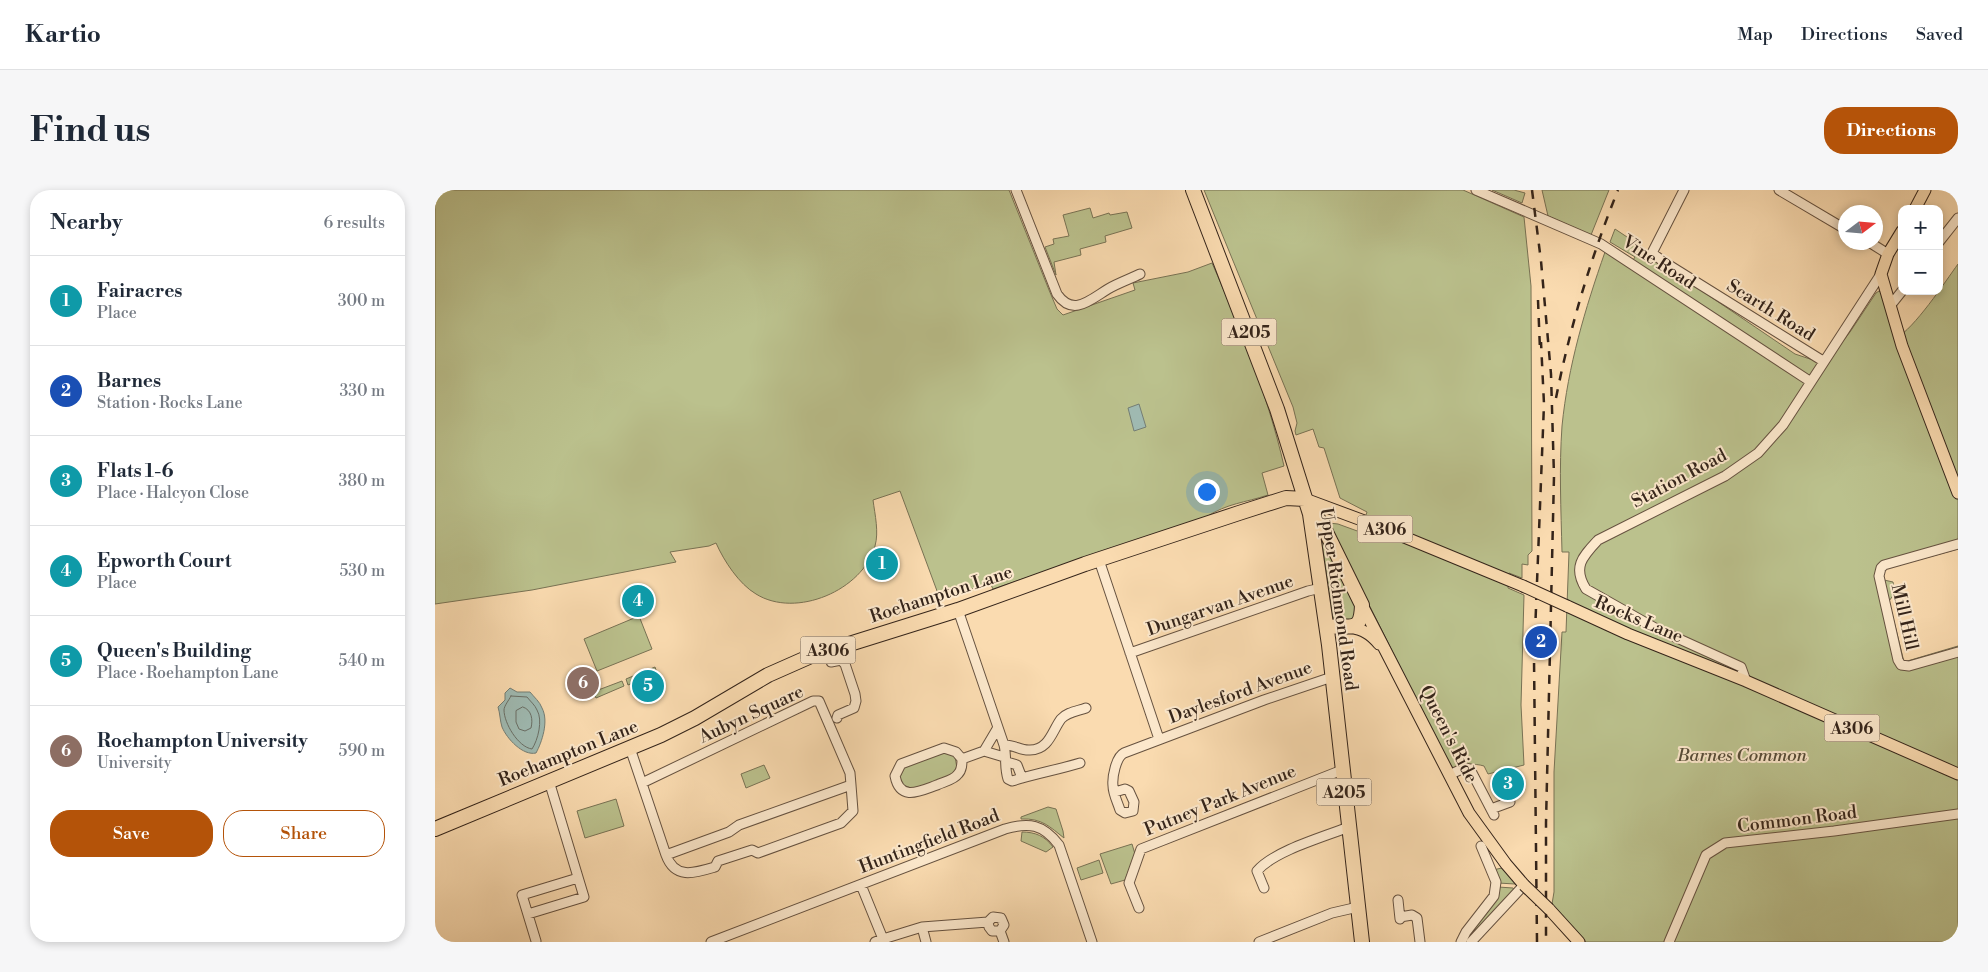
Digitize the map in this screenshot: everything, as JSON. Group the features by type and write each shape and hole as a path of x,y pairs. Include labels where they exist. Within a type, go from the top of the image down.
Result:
{"highway":[{"name":"Upper Richmond Road","path":"1193,190 1279,413 1310,514 1327,627 1362,942"},
{"name":"Roehampton Lane","path":"435,829 630,748 695,718 782,668 826,651 958,610 1099,560 1280,500 1291,497 1305,498"},
{"name":"Queen's Ride","path":"1305,498 1317,514 1363,605"},
{"path":"1350,627 1356,625 1361,620 1363,605"},
{"name":"Queen's Ride","path":"1327,627 1350,627"}],"main road":[{"path":"1917,205 1925,190"},
{"name":"Station Road","path":"1881,274 1888,254 1898,238"},
{"path":"1881,274 1903,346 1958,492"},
{"name":"Rocks Lane","path":"1305,498 1366,521 1513,582 1659,647 1746,681 1958,774"},
{"name":"Queen's Ride","path":"1363,605 1383,642 1387,656"},
{"name":"Queen's Ride","path":"1350,627 1369,633 1387,656 1469,813 1482,833 1524,885 1579,942"}],"street":[{"path":"1017,190 1057,294 1065,303 1076,305 1085,302 1140,274"},
{"name":"Vine Road","path":"1476,190 1601,244 1811,382"},
{"name":"Scarth Road","path":"1684,190 1652,252 1664,262 1823,361"},
{"path":"1779,190 1838,225"},
{"path":"1943,237 1958,218"},
{"path":"1882,250 1888,254"},
{"name":"Station Road","path":"1746,681 1741,667 1655,628 1586,589 1580,579 1582,556 1598,540 1725,476 1758,453 1783,424 1881,274"},
{"path":"1890,306 1899,295"},
{"name":"Mill Hill","path":"1958,544 1884,566 1881,568 1879,576 1898,660 1901,665 1909,666 1958,652"},
{"path":"1099,560 1159,739"},
{"name":"Dungarvan Avenue","path":"1130,654 1321,588"},
{"path":"958,610 997,730 1004,745 1006,753 1005,769 1009,781 1052,772 1080,763"},
{"path":"826,651 831,662 841,660 845,664 856,701 854,708 838,715 837,718"},
{"name":"Daylesford Avenue","path":"1115,792 1113,786 1120,755 1159,739 1332,677"},
{"name":"Aubyn Square","path":"630,748 669,864 678,870 691,874 715,868 718,861 753,850 758,853 841,823 853,811 850,773 819,701 813,701 642,783"},
{"path":"1004,745 1030,750 1038,748 1048,741 1062,718 1067,714 1086,708"},
{"path":"962,759 984,751 997,730"},
{"path":"938,749 950,749 962,759 962,767 955,778 915,793 902,790 896,782 896,772 901,764 938,749"},
{"path":"984,751 1017,766 1022,778"},
{"path":"1449,775 1464,768 1470,768 1493,812 1510,802"},
{"name":"Putney Park Avenue","path":"1139,908 1129,883 1141,849 1342,770"},
{"path":"528,914 584,897 549,781"},
{"path":"666,855 729,832 739,825 851,785"},
{"name":"Common Road","path":"1669,942 1707,855 1725,843 1834,831 1958,814"},
{"name":"Huntingfield Road","path":"711,942 1005,829 1028,825 1040,828 1051,834 1063,852 1092,942"},
{"path":"1264,888 1257,870 1263,863 1349,827"},
{"path":"1461,942 1466,932 1494,896 1496,888 1481,846"},
{"path":"536,942 522,895 578,878"},
{"path":"861,885 879,940 922,927 988,922 993,917 1001,918 1004,925 1000,931"},
{"path":"1471,942 1524,885"},
{"path":"1398,900 1400,918 1412,915 1417,918 1420,942"},
{"path":"1259,942 1332,913 1358,907"},
{"path":"988,922 989,928 992,931 1000,931"},
{"path":"922,927 926,942"},
{"path":"1000,931 1004,942"}],"green space":[{"path":"435,190 1009,190 1057,309 1063,315 1135,290 1133,283 1188,272 1212,263 1253,363 1278,440 1284,466 1262,473 1268,495 1229,506 1206,517 993,589 990,583 940,599 900,491 873,500 877,535 875,546 868,562 857,576 843,587 826,596 808,601 790,603 772,601 756,594 733,572 716,543 709,546 670,552 676,562 532,590 435,604"},
{"path":"1204,190 1463,190 1524,217 1531,286 1532,551 1528,555 1528,565 1522,564 1522,578 1509,573 1508,588 1524,595 1521,705 1524,765 1488,774 1484,766 1480,765 1469,764 1453,768 1446,758 1329,525 1329,523 1338,524 1360,532 1367,512 1340,498 1324,448 1319,447 1313,429 1296,435 1297,423 1293,407"},
{"path":"1492,190 1514,190 1525,193 1522,203"},
{"path":"1542,190 1609,190 1591,235 1548,216"},
{"path":"1090,208 1093,218 1109,213 1110,215 1127,212 1132,228 1105,236 1106,242 1080,249 1081,255 1054,262 1056,275 1045,247 1054,244 1053,239 1069,236 1063,215"},
{"name":"Barnes Common","path":"1615,229 1645,249 1652,257 1795,354 1825,364 1850,332 1876,293 1879,291 1882,294 1896,338 1911,325 1935,295 1943,295 1943,285 1958,264 1958,549 1885,569 1883,575 1884,580 1893,582 1895,593 1889,601 1904,662 1958,646 1958,942 1586,942 1552,904 1554,892 1554,772 1562,632 1566,632 1569,552 1562,552 1560,473 1562,426 1568,382 1578,338 1605,252 1629,266 1635,257 1610,242"},
{"path":"1321,537 1358,605 1353,620 1335,621 1333,617"},
{"path":"639,616 652,649 597,671 584,639"},
{"path":"655,667 657,673 628,685 626,679"},
{"path":"622,681 624,686 596,698 593,692"},
{"path":"941,751 950,753 955,757 957,768 951,776 914,789 903,785 899,775 901,769"},
{"path":"764,765 770,778 746,788 741,774"},
{"path":"616,799 624,826 585,838 577,811"},
{"path":"1048,807 1056,809 1064,838 1040,822 1021,819 1021,817"},
{"path":"1022,832 1039,835 1053,847 1046,852 1021,841"},
{"path":"1132,844 1135,854 1125,880 1111,884 1100,854"},
{"path":"1099,860 1103,873 1081,880 1077,868"},
{"path":"1506,867 1521,884 1518,887 1515,884 1498,883 1493,870"},
{"path":"1498,887 1513,888 1515,891 1468,942 1464,942"}],"water":[{"path":"1139,404 1146,427 1134,431 1128,408"},
{"path":"510,688 517,692 530,692 544,713 545,725 536,753 526,752 516,746 502,727 498,707 505,700 505,693"}],"railway":[{"path":"1532,190 1541,261 1551,374 1554,476 1546,823 1546,942"},
{"path":"1556,398 1582,292 1618,190"},
{"path":"1538,300 1540,350"},
{"path":"1537,942 1534,659 1544,404 1541,342"}],"place":[{"name":"Fairacres","path":"882,564"},
{"name":"Epworth Court","path":"638,601"},
{"name":"Barnes","path":"1541,642"},
{"name":"Roehampton University","path":"583,683"},
{"name":"Queen's Building","path":"648,686"},
{"name":"Flats 1-6","path":"1508,784"}]}
